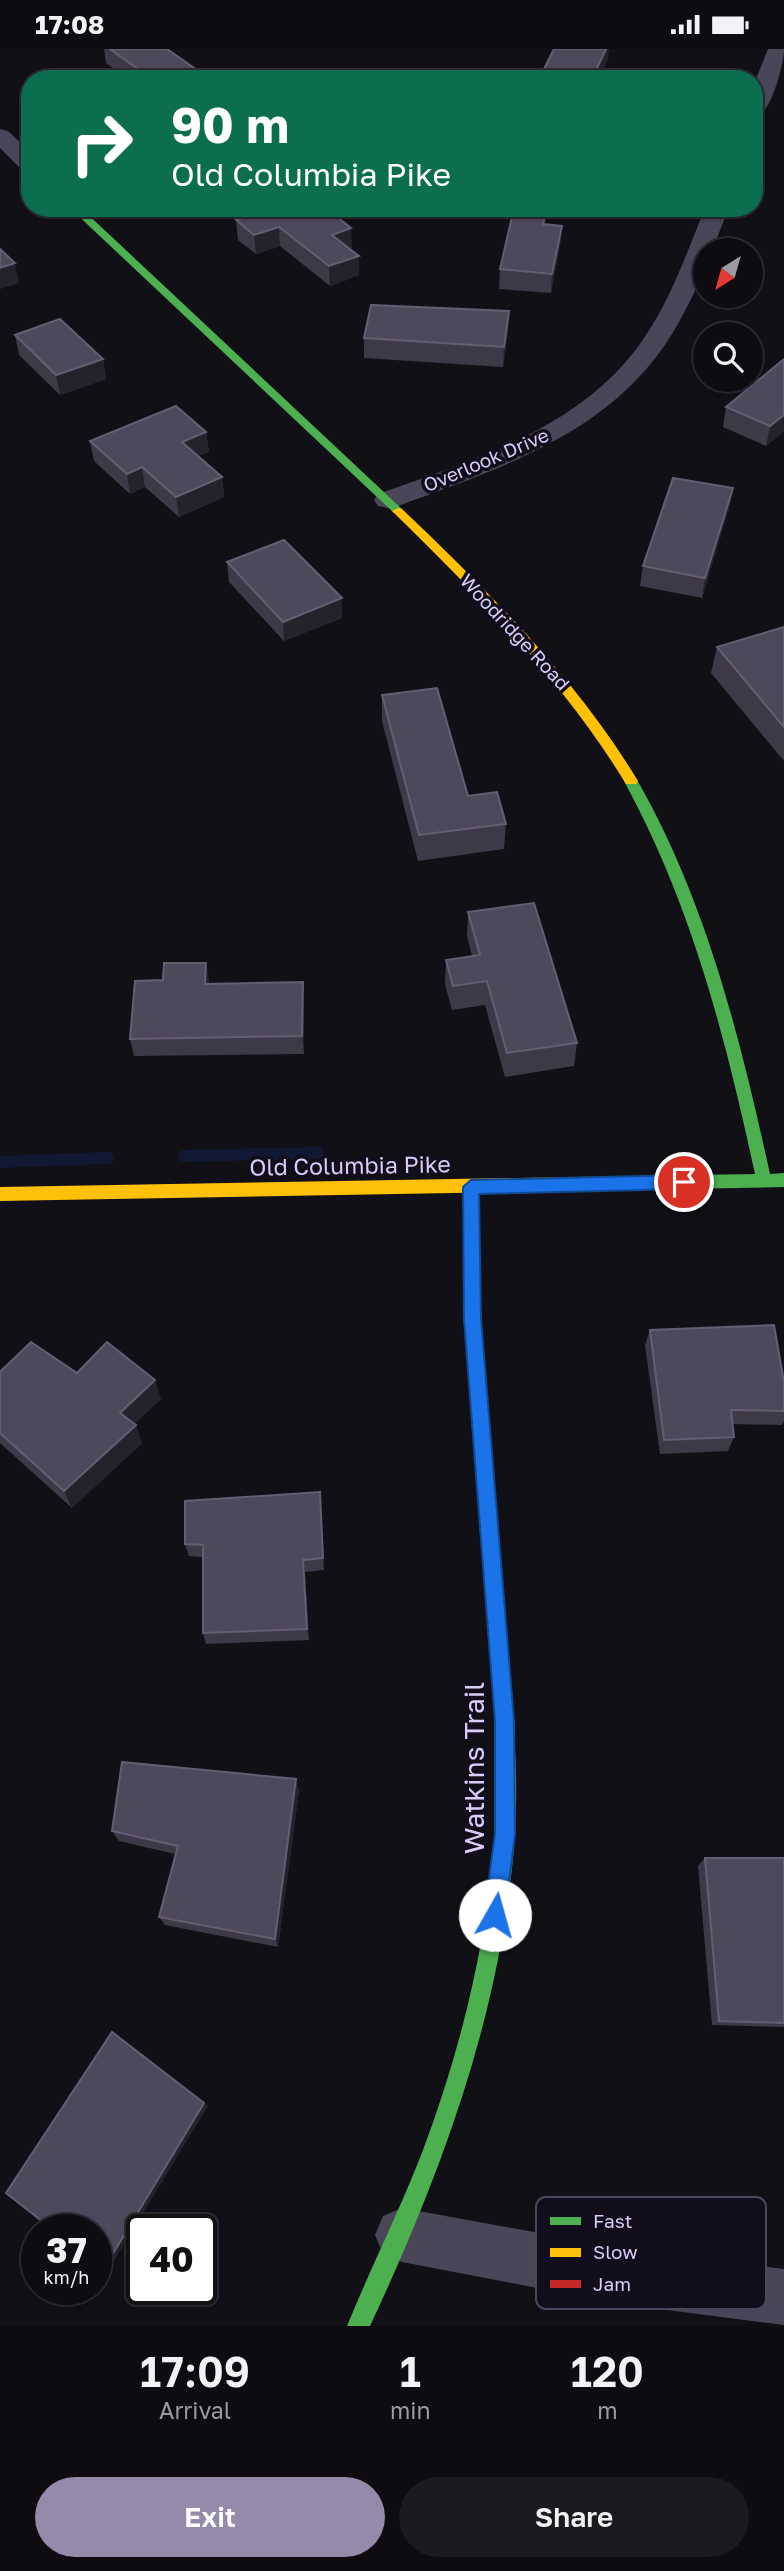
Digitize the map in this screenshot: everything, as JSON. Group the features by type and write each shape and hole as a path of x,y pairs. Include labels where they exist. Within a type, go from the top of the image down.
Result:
{"street":[{"path":"763,89 778,49"},
{"path":"0,136 21,156"},
{"name":"Woodridge Road","path":"85,217 388,500 535,648 590,716 636,789 674,870 718,990 746,1095 764,1180"},
{"name":"Overlook Drive","path":"388,500 550,435 584,414 620,383 653,345 683,294 713,217"},
{"name":"Old Columbia Pike","path":"0,1194 784,1180"},
{"name":"Watkins Trail","path":"358,2326 402,2235 457,2085 491,1943 505,1834 505,1721 472,1319 471,1187"},
{"path":"402,2235 536,2260"},
{"path":"766,2295 784,2297"}],"building":[{"path":"110,49 167,49 197,70 139,70"},
{"path":"554,49 606,49 596,70 544,70"},
{"path":"245,217 337,217 351,228 332,235 359,256 329,266 279,227 254,235 236,220"},
{"path":"512,217 544,217 543,224 562,226 552,274 500,269"},
{"path":"0,249 15,263 0,268"},
{"path":"371,305 509,311 504,347 364,338"},
{"path":"60,319 103,359 56,375 15,335"},
{"path":"784,359 784,415 770,426 726,407 744,392 763,392 763,376"},
{"path":"176,406 206,432 182,442 222,477 176,497 142,467 127,474 90,441"},
{"path":"673,478 733,488 705,578 643,566"},
{"path":"284,540 342,598 283,622 227,562"},
{"path":"784,627 784,727 717,647"},
{"path":"437,688 468,796 497,792 506,824 419,835 382,695"},
{"path":"534,903 577,1043 507,1053 487,981 453,986 446,960 480,955 468,912"},
{"path":"164,963 206,963 205,984 303,982 302,1036 130,1039 135,981 163,980"},
{"path":"774,1325 784,1382 784,1411 731,1410 734,1437 664,1440 650,1330"},
{"path":"31,1342 77,1373 107,1342 155,1380 120,1413 136,1425 64,1491 0,1433 0,1372"},
{"path":"320,1492 323,1558 303,1560 307,1629 203,1633 203,1545 185,1544 185,1501"},
{"path":"122,1762 296,1779 275,1939 159,1917 178,1846 112,1831"},
{"path":"705,1858 784,1858 784,2023 719,2021"},
{"path":"112,2032 204,2103 137,2214 126,2214 126,2232 112,2255 112,2214 33,2214 6,2193"}],"waterway":[{"path":"185,1156 316,1153"},
{"path":"0,1162 106,1158"}],"traffic: fast":[{"path":"85,217 398,511"},
{"path":"631,781 656,827 697,924 728,1026 764,1180"},
{"path":"574,1184 784,1180"},
{"path":"471,1187 472,1319 482,1440"},
{"path":"358,2326 411,2209 456,2087 474,2024 499,1898 505,1834 506,1780 502,1690"}],"traffic: slow":[{"path":"398,511 462,573 553,671 581,706 631,781"},
{"path":"0,1194 574,1184"}],"traffic: jam":[{"path":"482,1440 502,1690"}],"route":[{"path":"495,1915 505,1834 505,1721 472,1319 471,1187 684,1182"}]}
